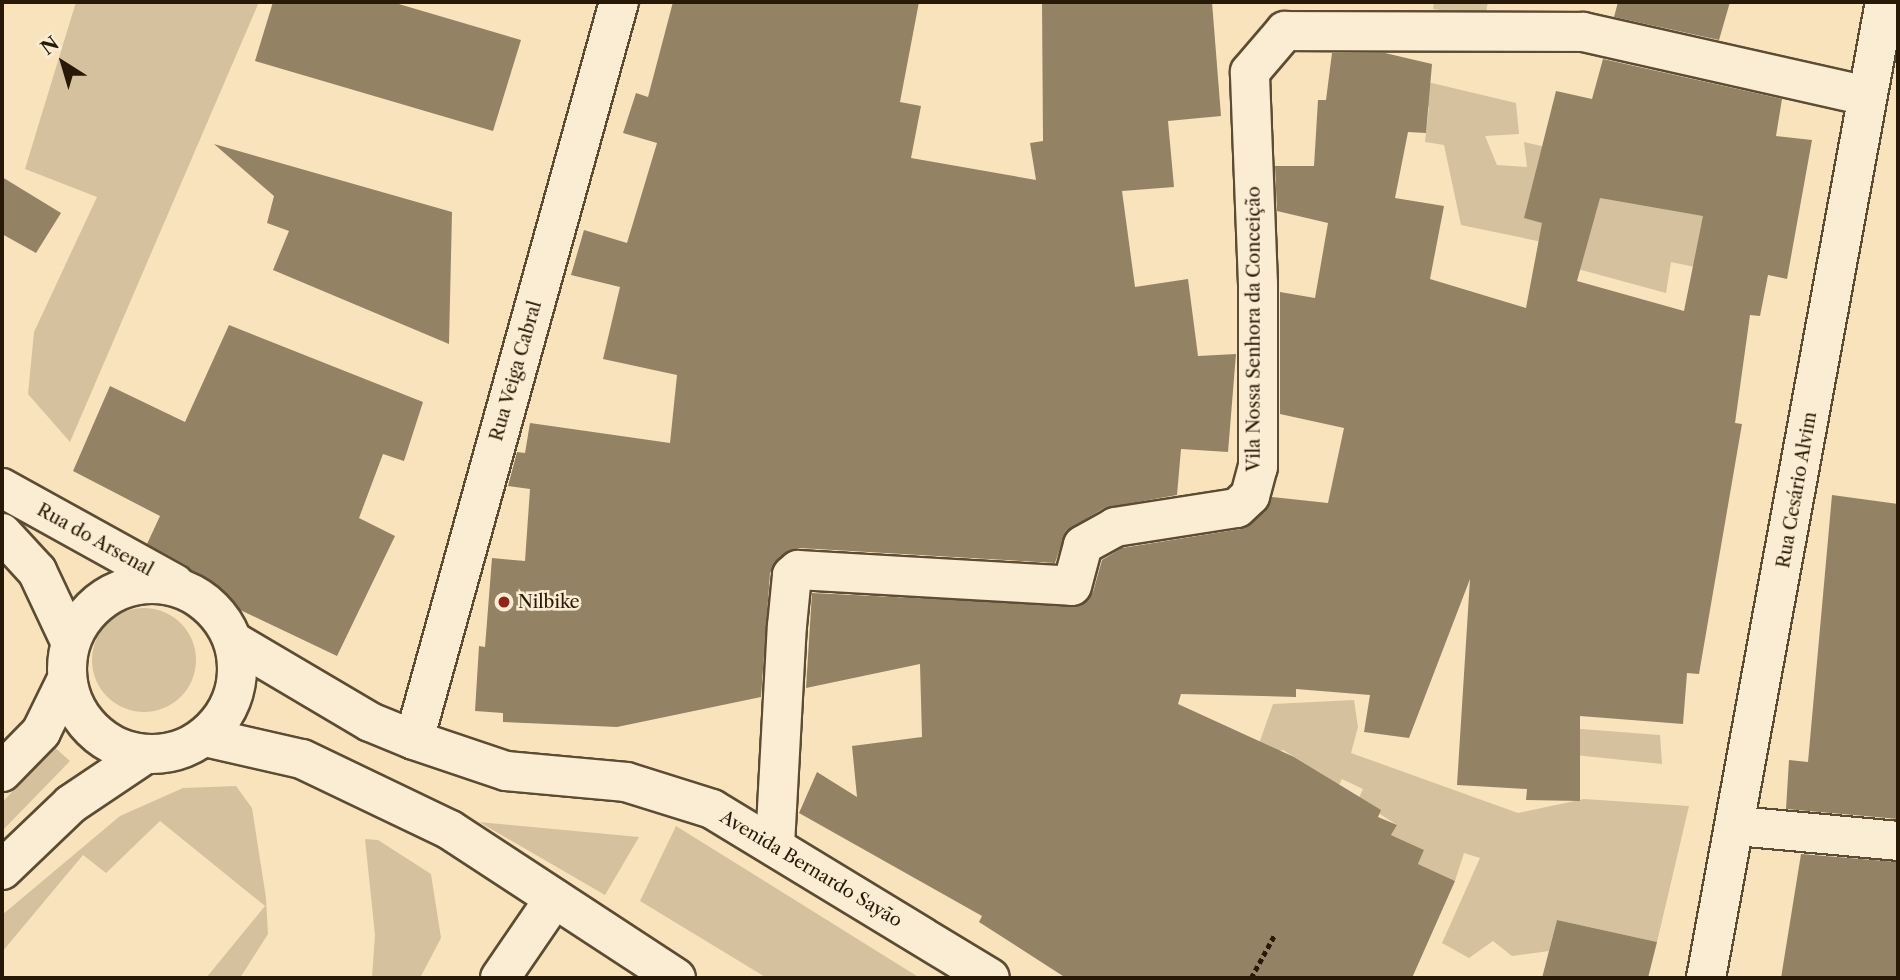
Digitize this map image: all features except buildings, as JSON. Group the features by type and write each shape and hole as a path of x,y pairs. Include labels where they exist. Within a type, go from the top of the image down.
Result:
{"street":[{"name":"Rua Veiga Cabral","path":"414,740 619,2"},
{"name":"Rua Cesário Alvim","path":"1706,978 1737,826 1885,2"},
{"name":"Vila Nossa Senhora da Conceição","path":"775,845 787,626 792,575 798,570 1072,586 1083,545 1115,527 1237,508 1250,496 1258,467 1258,323 1250,72 1285,31 1583,32 1867,96"},
{"name":"Rua do Arsenal","path":"2,488 189,592"},
{"path":"2,533 37,571 71,642"},
{"path":"2,772 41,732 67,679 71,642 81,621 118,590 142,584 189,592 215,612 233,641 236,682 205,737"},
{"name":"Avenida Bernardo Sayão","path":"233,641 370,722 414,740 506,771 626,782 712,809 990,978"},
{"path":"67,679 91,730 115,747 144,755 166,754 205,737 302,759 450,830 676,978"},
{"path":"2,870 71,804 144,755"},
{"path":"1737,826 1898,841"},
{"path":"500,978 554,899"}],"path":[{"path":"1251,978 1275,934"}],"shaded area":[{"path":"76,2 259,2 70,442 28,394 34,332 97,197 25,169"},
{"path":"1434,2 1488,2 1485,17 1433,9"},
{"path":"1415,79 1516,103 1519,134 1485,136 1497,165 1527,167 1524,142 1567,152 1680,210 1748,225 1741,277 1671,262 1666,293 1552,262 1552,244 1461,225 1444,145 1425,142 1429,107 1413,101"},
{"path":"144,608 164,612 181,623 192,640 196,660 192,680 181,697 164,708 144,712 124,708 107,697 96,680 92,660 96,640 107,623 124,612"},
{"path":"1354,700 1358,727 1351,753 1518,813 1584,799 1689,806 1657,942 1557,920 1549,951 1512,956 1493,941 1469,958 1442,943 1480,858 1464,853 1455,881 1418,864 1424,850 1391,835 1397,825 1358,800 1363,789 1342,779 1339,785 1283,750 1254,758 1273,704"},
{"path":"1555,727 1660,735 1662,764 1526,750"},
{"path":"53,746 70,761 2,831 2,803"},
{"path":"236,786 252,808 266,898 268,934 240,978 206,978 265,906 160,821 106,873 83,855 2,952 2,915 120,816 183,788"},
{"path":"479,822 639,837 605,895"},
{"path":"676,826 920,978 767,978 640,901"},
{"path":"365,839 378,840 431,874 441,938 420,978 372,978 375,935"}],"place":[{"name":"Nilbike","path":"504,602"}]}
